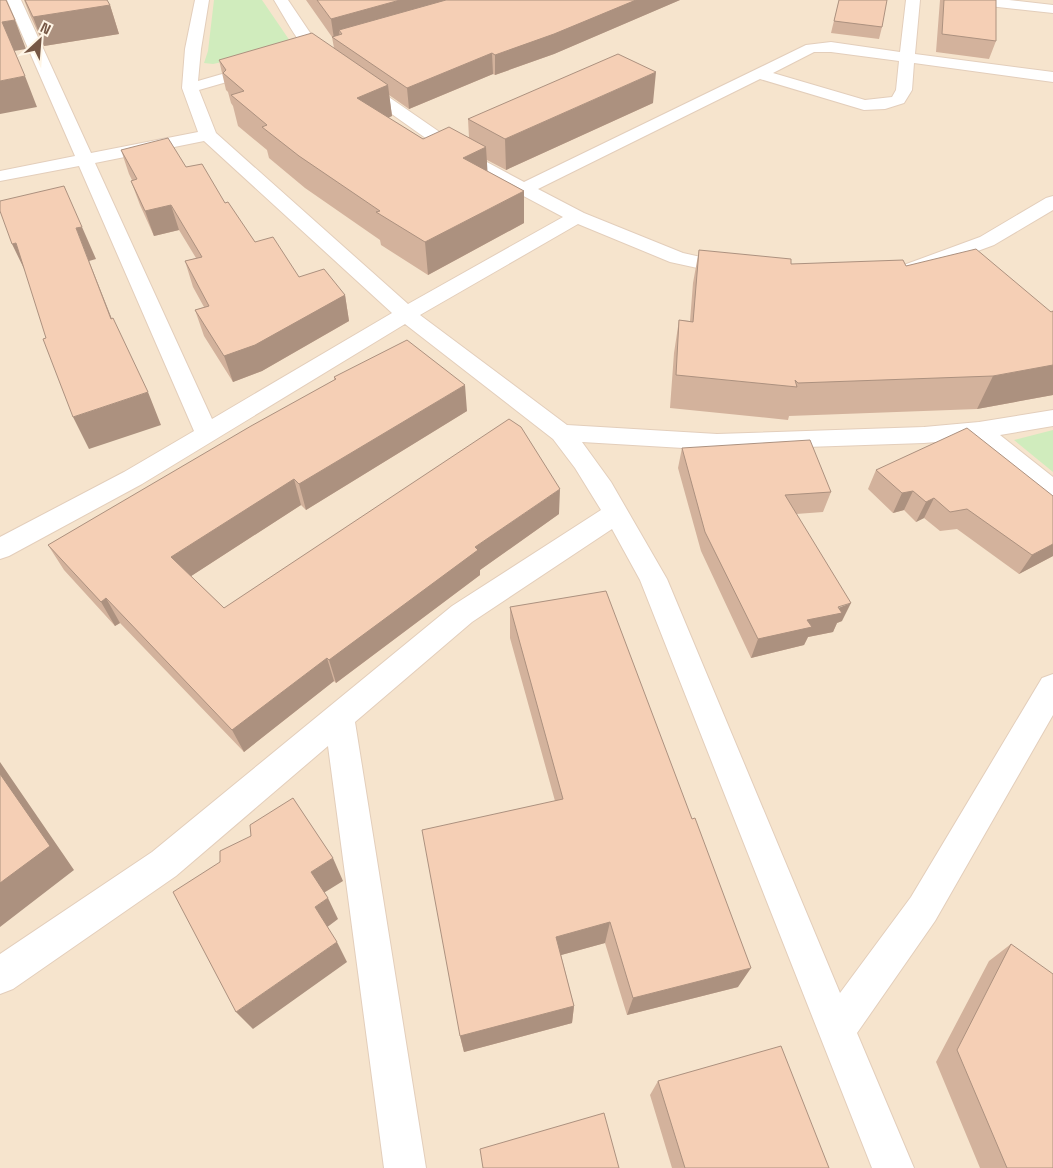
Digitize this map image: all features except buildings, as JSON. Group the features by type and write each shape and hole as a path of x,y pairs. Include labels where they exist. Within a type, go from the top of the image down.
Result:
{"street":[{"path":"14,0 207,434"},
{"path":"202,0 193,49 190,88 208,135 406,314 561,433 584,462 616,513 653,580 893,1168"},
{"path":"281,0 315,52 464,157 577,217 677,258 747,272"},
{"path":"757,73 864,105 885,104 898,100 904,90 913,0"},
{"path":"971,0 1053,9"},
{"path":"297,58 334,47"},
{"path":"524,189 757,73 812,48 831,48 1053,77"},
{"path":"190,88 270,65"},
{"path":"0,176 83,158 208,135"},
{"path":"890,273 899,273 987,241 1053,202"},
{"path":"0,549 133,478 406,314 577,217"},
{"path":"561,433 717,442 924,435 979,430 1053,418"},
{"path":"979,430 1053,491"},
{"path":"0,976 164,864 462,614 616,513"},
{"path":"836,1030 923,909 1053,687"},
{"path":"340,717 405,1168"}],"shaded area":[{"path":"0,0 1053,0 1053,1168 0,1168"}],"green space":[{"path":"214,0 262,0 290,41 276,50 213,64 204,63 208,51"},
{"path":"1053,430 1053,472 1014,440"}]}
